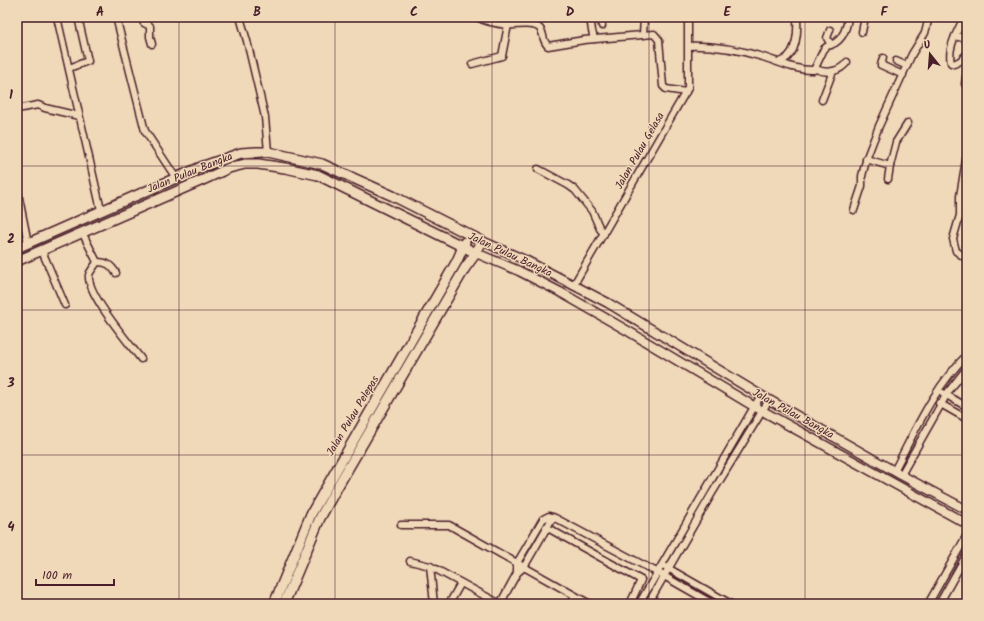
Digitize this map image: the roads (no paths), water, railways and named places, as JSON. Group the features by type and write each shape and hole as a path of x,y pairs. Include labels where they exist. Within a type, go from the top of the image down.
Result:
{"highway":[{"name":"Jalan Pulau Bangka","path":"17,248 201,167 241,153 268,152 322,164 393,196 482,241"},
{"name":"Jalan Pulau Bangka","path":"17,261 230,168 245,164 258,164 285,168 318,175 476,253"},
{"path":"119,202 124,214"},
{"name":"Jalan Pulau Pelepas","path":"274,604 314,508 457,261 468,235"},
{"name":"Jalan Pulau Pelepas","path":"284,604 320,518 482,241"}],"main road":[{"name":"Jalan Pulau Bangka","path":"482,241 525,260 608,303 760,395 897,473 967,510"},
{"name":"Jalan Pulau Bangka","path":"476,253 519,271 560,292 762,411 967,524"}],"street":[{"path":"57,17 101,210"},
{"path":"69,68 88,61 78,17"},
{"path":"116,17 145,131 176,178"},
{"path":"140,17 144,23 150,26 150,37 152,44"},
{"path":"240,17 247,40 265,117 268,152"},
{"path":"477,17 487,21 508,25 521,24 539,28 544,41 548,46 594,39 654,34 659,40 663,86 666,89 686,92"},
{"path":"521,17 521,24"},
{"path":"590,17 594,39"},
{"path":"601,17 602,26"},
{"path":"643,35 644,17"},
{"name":"Jalan Pulau Gelasa","path":"573,286 686,92 689,79 688,17"},
{"path":"779,62 788,58 795,45 797,35 797,17"},
{"path":"816,69 824,49 843,36 848,17"},
{"path":"862,32 865,17"},
{"path":"854,210 862,186 862,176 866,159 879,126 907,66 925,33 929,17"},
{"path":"964,17 955,36 951,53 951,63 956,64 966,58"},
{"path":"472,64 502,56 508,25"},
{"path":"830,30 827,38 831,45"},
{"path":"955,36 967,39"},
{"path":"689,46 712,46 747,53 801,69 816,69 820,72 840,69 847,62"},
{"path":"883,58 881,65 903,75"},
{"path":"896,61 907,66"},
{"path":"965,84 967,70"},
{"path":"822,100 833,71"},
{"path":"17,109 38,105 80,116"},
{"path":"888,179 896,142 908,123"},
{"path":"967,154 960,196 960,215 953,239 956,251 967,259"},
{"path":"866,159 890,166"},
{"path":"538,170 575,190 592,211 600,229 604,234"},
{"path":"17,188 28,243"},
{"path":"960,204 967,205"},
{"path":"82,232 97,262"},
{"path":"42,251 65,305"},
{"path":"97,262 105,262 110,265 116,273"},
{"path":"97,262 89,274 89,279 93,290 100,304 141,359"},
{"path":"897,473 938,390 967,355"},
{"path":"897,473 946,395 967,368"},
{"path":"938,390 967,407"},
{"path":"639,604 760,395"},
{"path":"933,399 967,419"},
{"path":"648,604 711,495 769,400"},
{"path":"517,573 517,563 543,519 548,516 553,517 657,572 713,604"},
{"path":"410,562 430,566 500,604 517,573 524,567 553,517"},
{"path":"401,525 450,525 590,604"},
{"path":"546,527 641,580 652,581"},
{"path":"928,604 967,535"},
{"path":"940,604 967,554"},
{"path":"662,565 730,604"},
{"path":"430,566 434,604"},
{"path":"630,604 641,580"},
{"path":"449,604 461,583"},
{"path":"571,604 575,596"}]}
